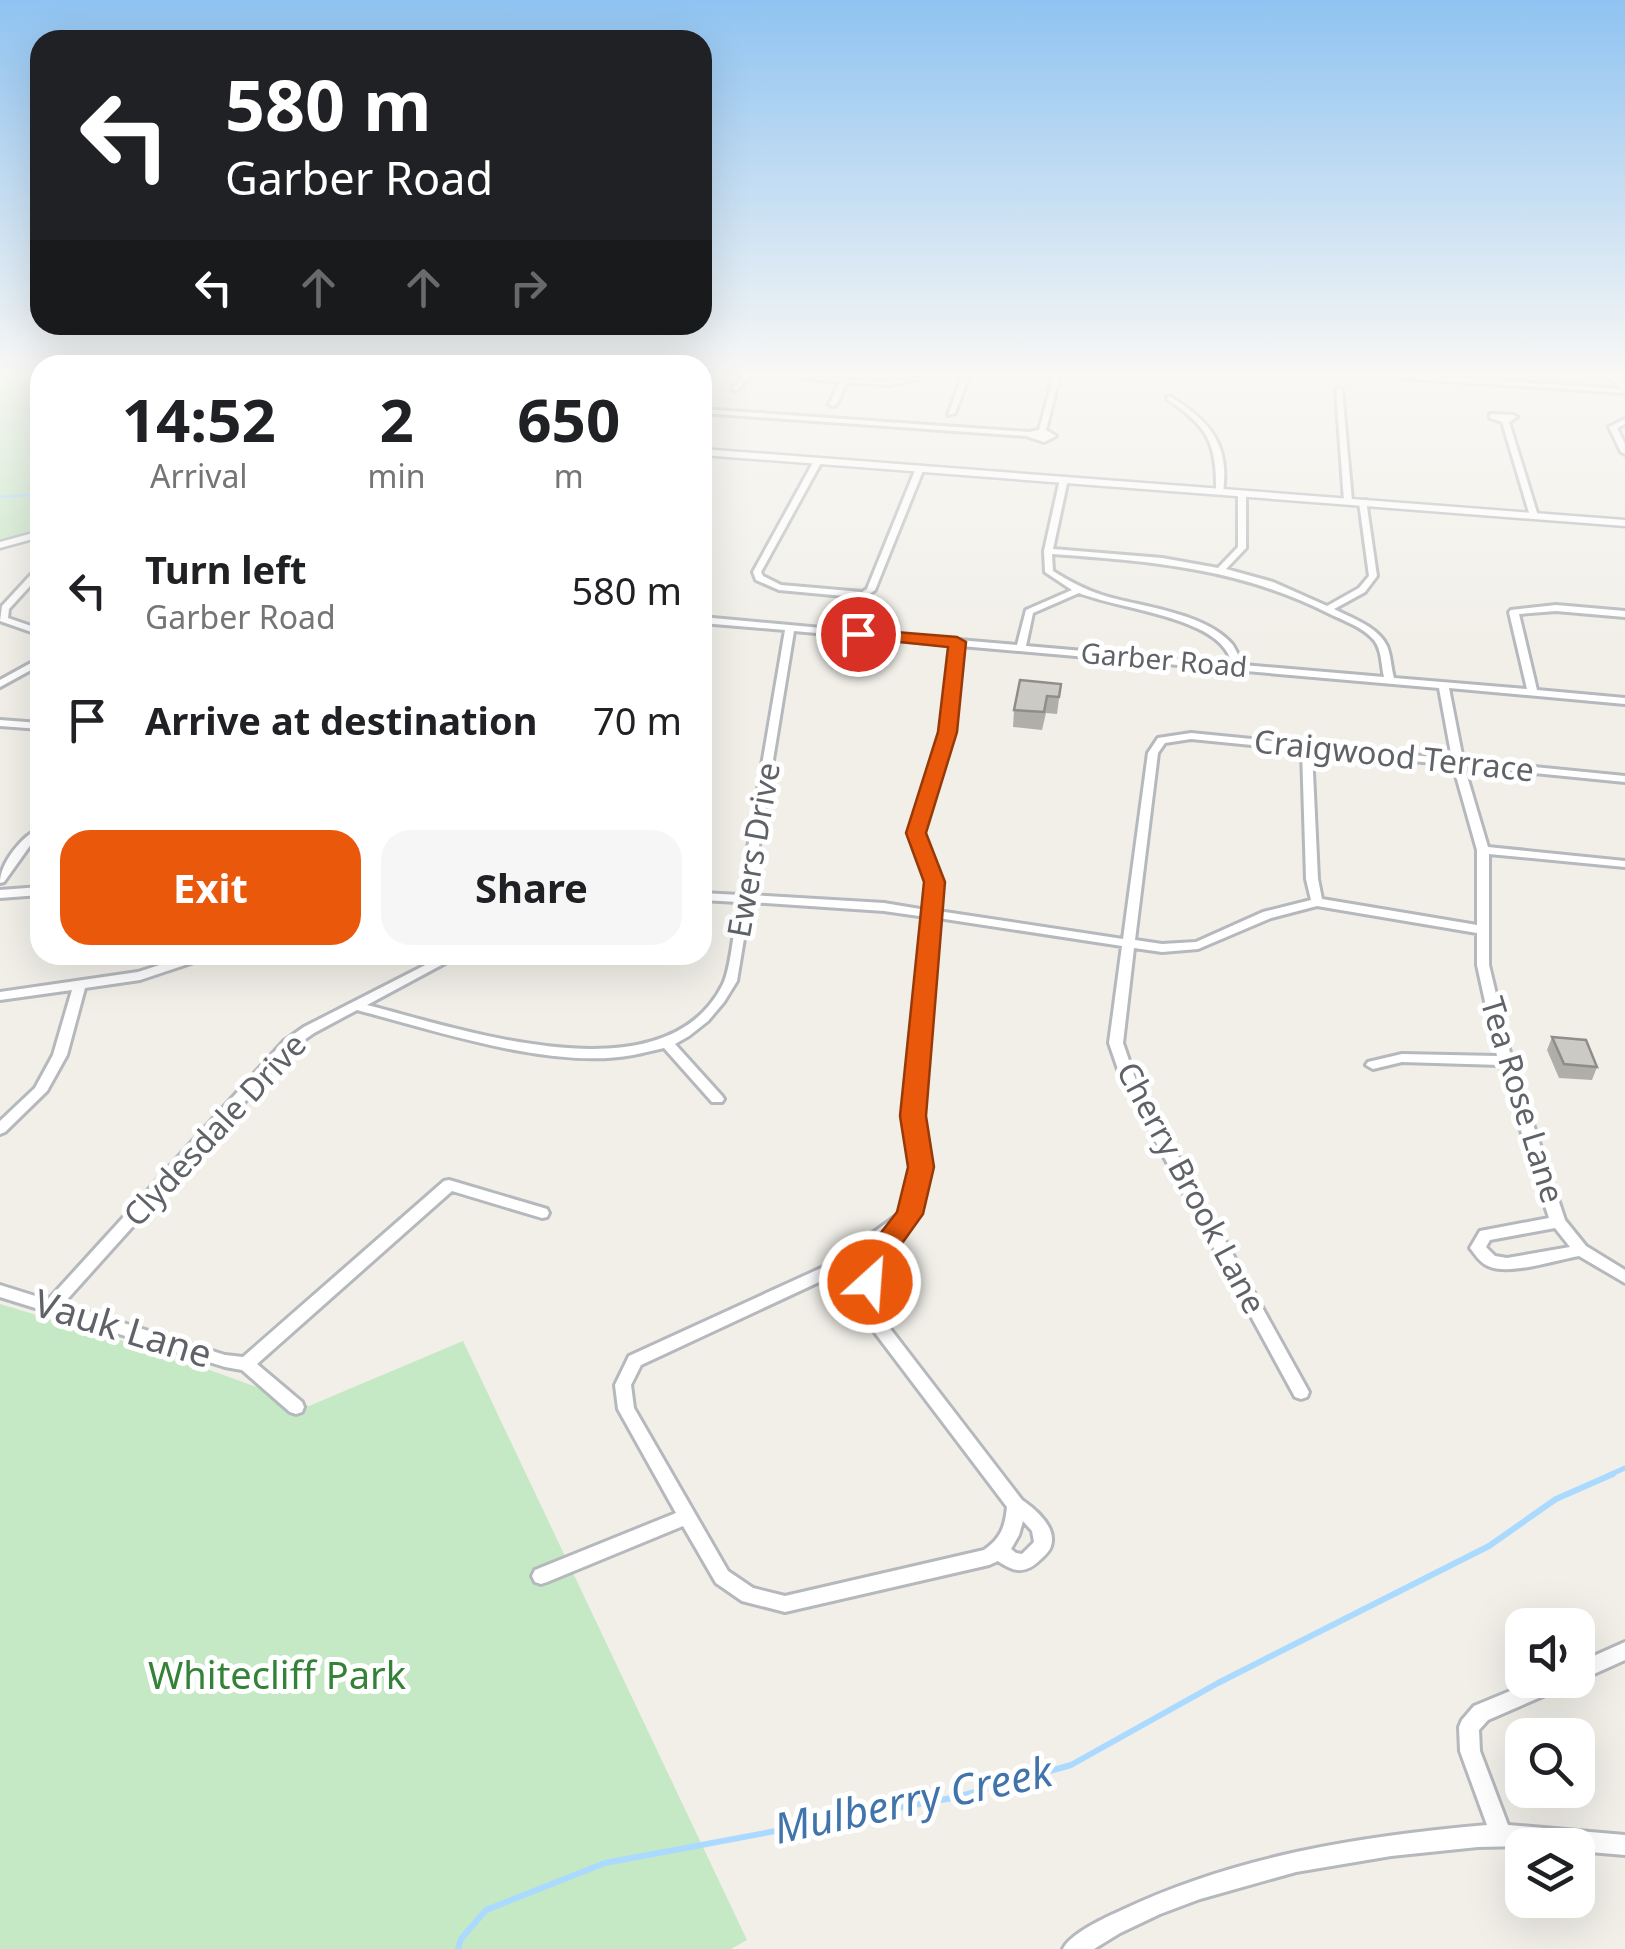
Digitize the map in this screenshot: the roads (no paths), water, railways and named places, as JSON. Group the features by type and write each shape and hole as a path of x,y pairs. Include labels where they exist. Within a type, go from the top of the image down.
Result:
{"street":[{"path":"815,465 757,572 759,578 779,588 864,594"},
{"path":"881,465 1625,523"},
{"path":"1220,492 1221,465"},
{"path":"1345,465 1348,501"},
{"path":"1518,465 1534,516"},
{"path":"824,631 847,606 871,590 920,468"},
{"path":"1064,480 1048,551 1050,572 1076,592 1204,628 1233,648 1238,666"},
{"path":"1222,568 1242,548 1242,493"},
{"path":"1328,609 1362,590 1374,576 1362,502"},
{"path":"0,545 30,537"},
{"path":"1048,551 1222,568 1328,609 1375,637 1382,644 1389,680"},
{"path":"30,581 6,608 3,619 30,630"},
{"path":"1021,647 1029,612 1076,592"},
{"path":"1533,693 1514,612 1530,608 1625,614"},
{"name":"Garber Road","path":"712,621 1625,701"},
{"name":"Ewers Drive","path":"356,1006 544,1051 591,1054 667,1043 705,1015 731,981 790,628"},
{"path":"865,1304 875,1260 910,1214 921,1167 913,1116 935,882 916,833 947,732 957,642"},
{"path":"0,684 30,667"},
{"name":"Tea Rose Lane","path":"1443,685 1458,763 1483,850 1483,964 1506,1061 1558,1222 1575,1244 1507,1264 1490,1261 1478,1248 1485,1235 1558,1222"},
{"path":"0,723 30,725"},
{"name":"Craigwood Terrace","path":"1162,740 1191,736 1625,779"},
{"name":"Cherry Brook Lane","path":"1162,740 1153,753 1116,1043 1128,1078 1301,1392"},
{"path":"1307,748 1312,878 1317,902"},
{"path":"0,880 30,843"},
{"path":"1483,850 1625,864"},
{"path":"0,894 30,892"},
{"path":"712,896 830,901 1162,948 1198,945 1267,915 1317,902 1483,930"},
{"path":"0,996 79,987 140,976 172,965"},
{"name":"Clydesdale Drive","path":"51,1306 280,1053 309,1030 435,965"},
{"path":"0,1129 40,1090 60,1056 79,987"},
{"path":"667,1043 716,1100"},
{"path":"1372,1065 1402,1058 1506,1061"},
{"path":"296,1406 246,1364 450,1184 542,1212"},
{"path":"910,1214 835,1268 635,1360 623,1384 626,1409 722,1577 748,1595 785,1604 990,1557 1011,1541 1016,1506"},
{"path":"1575,1244 1625,1277"},
{"path":"835,1268 1016,1506 1032,1516 1043,1532 1043,1545 1026,1562 1013,1561 999,1551"},
{"name":"Vauk Lane","path":"0,1292 246,1364"},
{"path":"541,1576 685,1517"},
{"path":"1595,1665 1625,1652"},
{"path":"1501,1835 1470,1751 1469,1727 1481,1713 1516,1698"},
{"path":"1074,1949 1094,1935 1162,1905 1269,1867 1364,1847 1501,1835 1625,1845"}],"waterway":[{"path":"0,497 30,495"},
{"name":"Mulberry Creek","path":"1607,1476 1625,1468"},
{"name":"Mulberry Creek","path":"458,1949 461,1939 486,1910 605,1863 957,1797 1071,1765 1218,1683 1489,1546 1556,1499 1613,1474"}],"park label":[{"name":"Whitecliff Park","path":"277,1676"}]}
